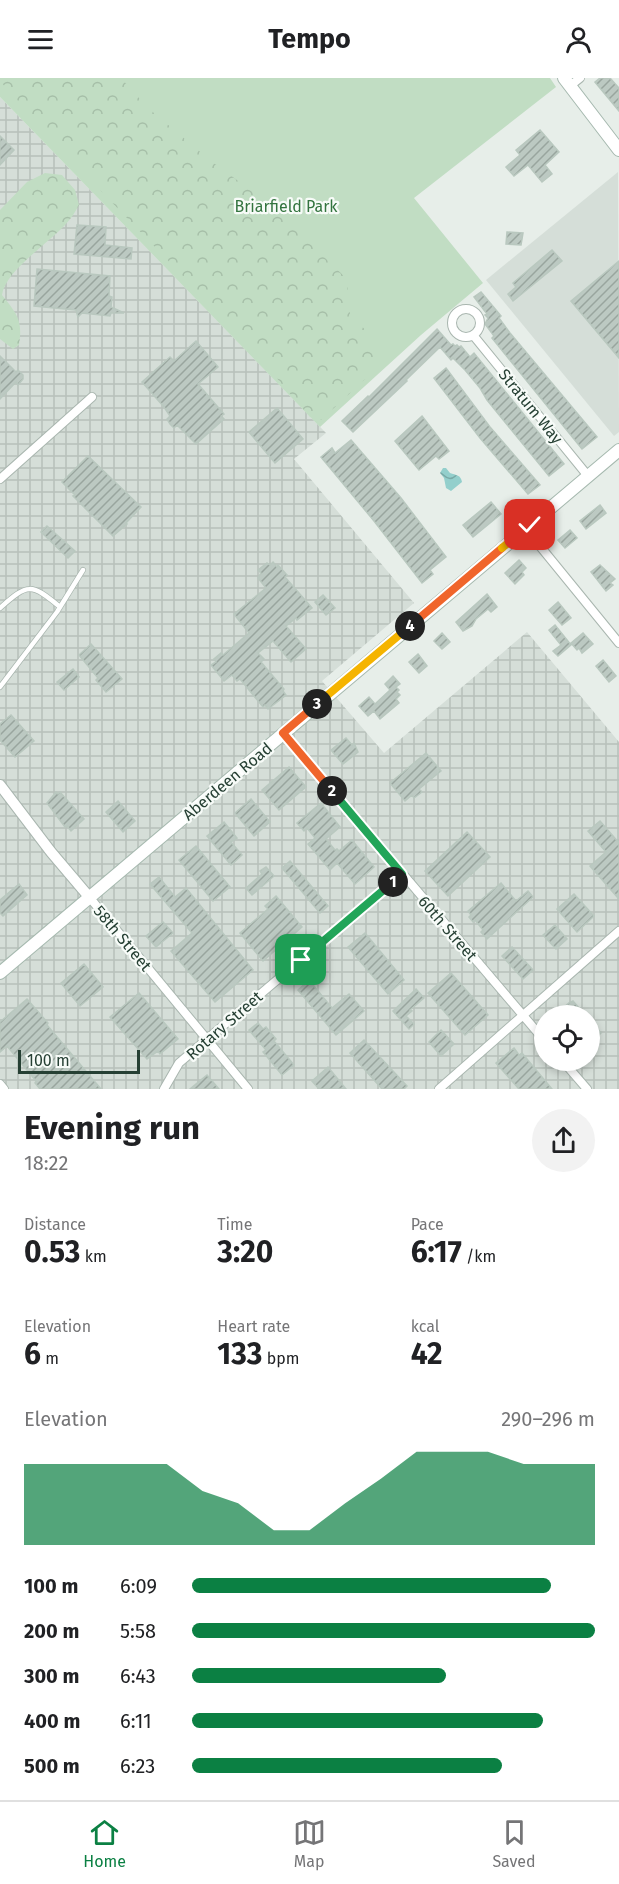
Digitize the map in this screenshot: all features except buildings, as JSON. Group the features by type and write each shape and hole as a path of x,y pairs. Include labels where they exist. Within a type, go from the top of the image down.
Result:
{"main road":[{"path":"571,81 619,150"},
{"name":"Aberdeen Road","path":"0,973 619,450"}],"street":[{"name":"Stratum Way","path":"473,335 588,476"},
{"path":"0,478 92,397"},
{"path":"526,528 619,643"},
{"name":"60th Street","path":"283,733 534,1029"},
{"name":"58th Street","path":"0,785 51,852 248,1089"},
{"name":"Rotary Street","path":"164,1089 179,1063 402,874"},
{"path":"439,1089 619,931"},
{"path":"571,1071 587,1089"},
{"path":"0,1084 4,1089"}],"lane":[{"path":"0,687 34,644 83,570"},
{"path":"0,608 16,593 28,589 36,589 60,607"}],"shaded area":[{"path":"0,97 326,433 294,459 414,603 322,681 384,753 527,632 619,742 619,1089 0,1089"},
{"path":"618,172 619,432 614,436 486,280"}],"green space":[{"name":"Briarfield Park","path":"0,78 550,78 556,87 414,198 483,283 421,335 320,427 0,97"},
{"path":"0,78 121,78 148,108 211,161 267,202 347,279 350,314 373,338 375,370 321,420 310,417 239,334 70,159 0,81"},
{"path":"45,173 62,175 75,190 79,205 67,223 19,267 5,286 2,295 18,318 20,329 19,345 13,349 0,339 0,210 27,182"}],"water":[{"path":"443,468 461,478 462,482 451,491 446,488 444,478 440,473"}],"route":[{"path":"301,960 402,874 283,733 530,525"}]}
